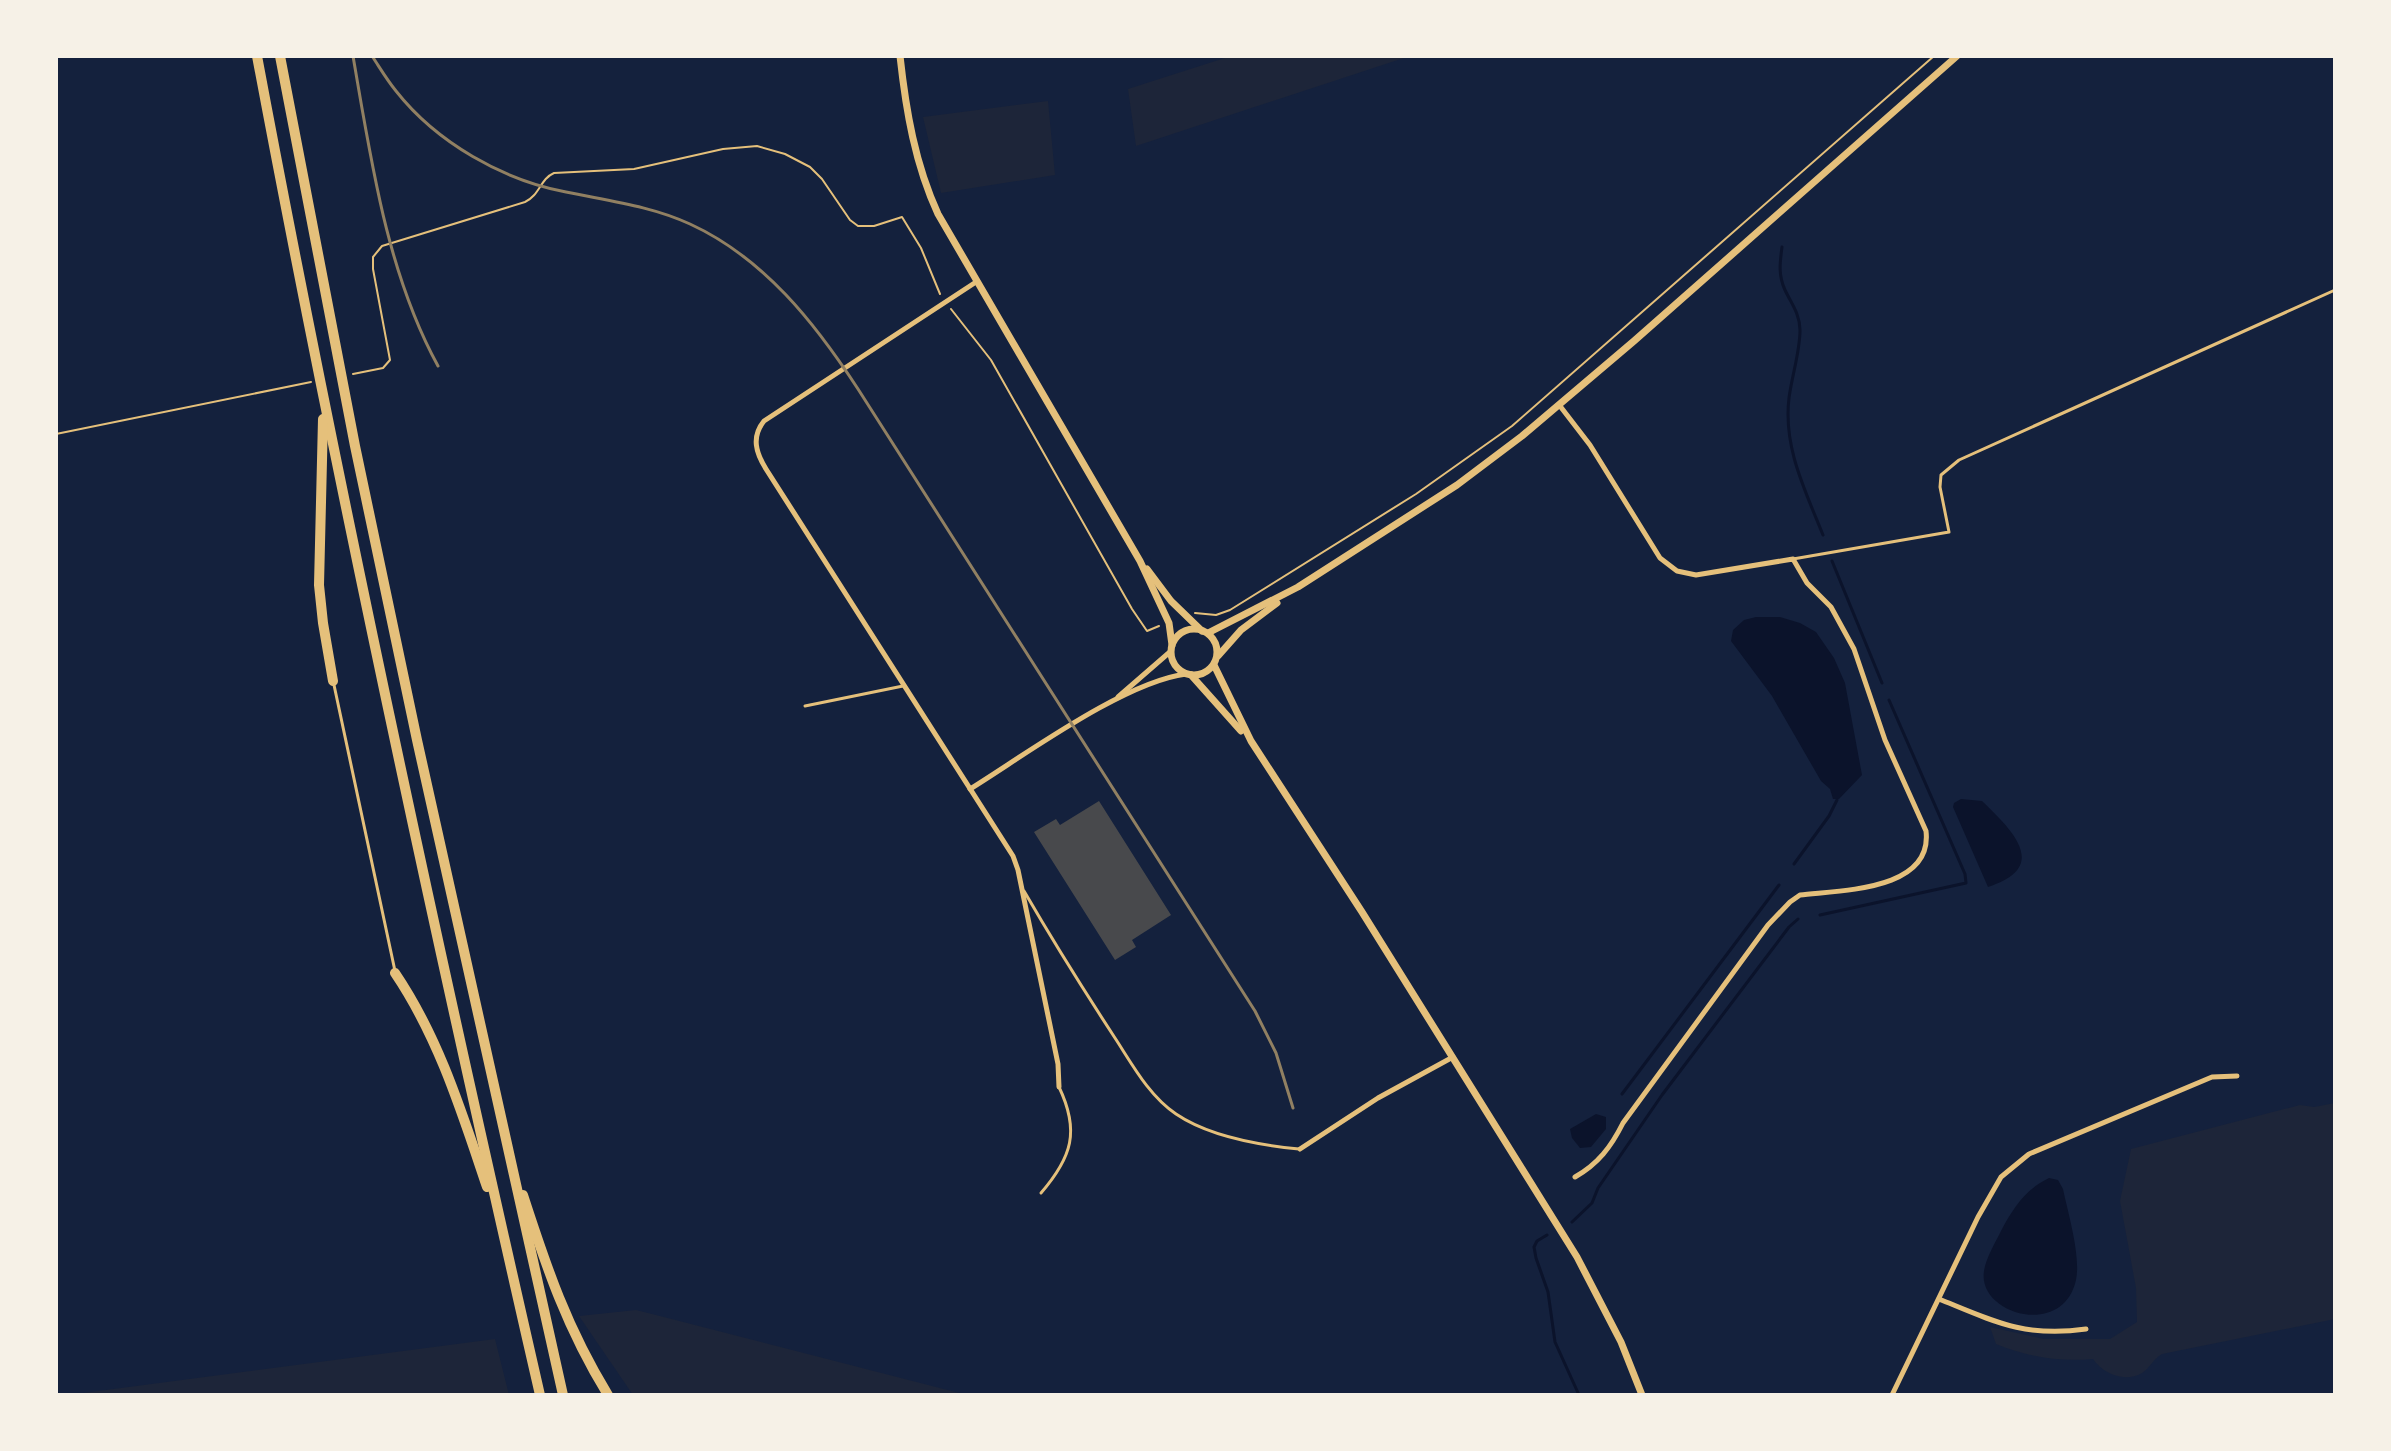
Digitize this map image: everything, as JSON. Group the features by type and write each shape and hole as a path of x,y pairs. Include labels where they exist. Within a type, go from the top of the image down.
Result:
{"highway":[{"path":"257,56 323,397 395,743 540,1395"},
{"path":"280,56 362,477 500,1121 563,1395"},
{"path":"323,397 319,585 333,681"},
{"path":"395,973 426,1023 449,1076 507,1248"},
{"path":"500,1121 550,1281 582,1353 608,1395"}],"street":[{"path":"900,56 911,131 925,184 945,230 1140,561 1169,623 1176,667 1188,675 1251,741"},
{"path":"1217,656 1241,630 1298,587 1457,485 1560,406 1957,56"},
{"path":"976,282 764,421 756,441 762,462 1013,856 1058,1064 1059,1087"},
{"path":"1560,406 1590,445 1660,558 1672,569 1682,574 1702,575 1793,559 1807,583 1831,607 1854,649 1885,740 1926,831 1927,842 1924,854 1907,873 1890,882 1800,895 1790,902 1768,925 1623,1123 1612,1144 1593,1167 1575,1177"},
{"path":"970,789 1115,700 1168,676 1206,672 1214,665 1216,646 1171,601 1140,561"},
{"path":"1115,700 1172,648 1184,631 1205,632 1298,587"},
{"path":"1214,665 1251,741 1454,1056 1591,1281 1621,1342 1642,1395"},
{"path":"1300,1149 1378,1098 1454,1056"},
{"path":"1892,1395 2001,1177 2029,1154 2212,1077 2237,1076"},
{"path":"1939,1299 2001,1325 2040,1333 2086,1329"}],"lane":[{"path":"1793,559 1949,532 1940,487 1941,475 1959,460 2335,290"},
{"path":"333,681 395,973"},
{"path":"805,706 903,686"},
{"path":"1021,884 1071,972 1136,1070 1162,1103 1203,1129 1273,1146 1300,1149"},
{"path":"1041,1193 1060,1171 1070,1145 1070,1121 1059,1087"}],"path":[{"path":"1187,616 1197,612 1216,615 1230,610 1416,494 1512,426 1934,56"},
{"path":"376,369 386,365 390,356 373,269 373,257 382,246 525,202 537,195 546,178 554,173 641,168 740,146 776,151 810,167 850,220 858,226 879,225 902,217 921,248 938,290 991,360 1147,631 1169,623"},
{"path":"56,434 280,389"}],"shaded area":[{"path":"1231,56 1410,56 1136,146 1128,89"},
{"path":"1048,101 1055,175 941,193 923,117"},
{"path":"1780,617 1800,623 1816,632 1834,658 1845,683 1862,775 1839,799 1833,799 1830,789 1821,781 1772,696 1731,641 1733,630 1744,620"},
{"path":"1961,799 1982,801 2014,836 2022,859 2018,869 2007,879 1988,887 1953,807"},
{"path":"2335,1103 2335,1319 2162,1354 2142,1373 2129,1377 2108,1373 2093,1359 2044,1358 1996,1344 1990,1327 2044,1339 2110,1339 2137,1322 2136,1288 2120,1201 2131,1149 2300,1105 2314,1107"},
{"path":"1596,1114 1606,1117 1606,1129 1591,1147 1580,1148 1572,1138 1570,1129"},
{"path":"2049,1178 2058,1180 2063,1189 2075,1247 2076,1280 2068,1298 2055,1310 2022,1314 1994,1299 1985,1286 1984,1271 2015,1207 2033,1188"},
{"path":"636,1310 967,1395 633,1395 579,1316"},
{"path":"495,1339 509,1395 68,1395"}],"building":[{"path":"1099,801 1171,915 1132,940 1136,947 1115,960 1034,832 1056,819 1060,825"}],"waterway":[{"path":"1782,247 1781,279 1800,324 1789,398 1789,434 1797,468 1823,535"},
{"path":"1832,561 1882,683"},
{"path":"1820,915 1966,883 1965,874 1889,700"},
{"path":"1794,864 1837,800"},
{"path":"1622,1094 1779,885"},
{"path":"1572,1222 1592,1203 1598,1188 1662,1095 1798,919"},
{"path":"1547,1235 1534,1247 1536,1258 1548,1292 1555,1342 1579,1395"}],"railway":[{"path":"353,56 374,175 393,254 420,330 438,366"},
{"path":"372,56 412,110 451,143 473,156 542,186 645,208 690,224 741,255 786,294 824,340 858,389 1255,1011 1276,1053 1293,1108"}]}
